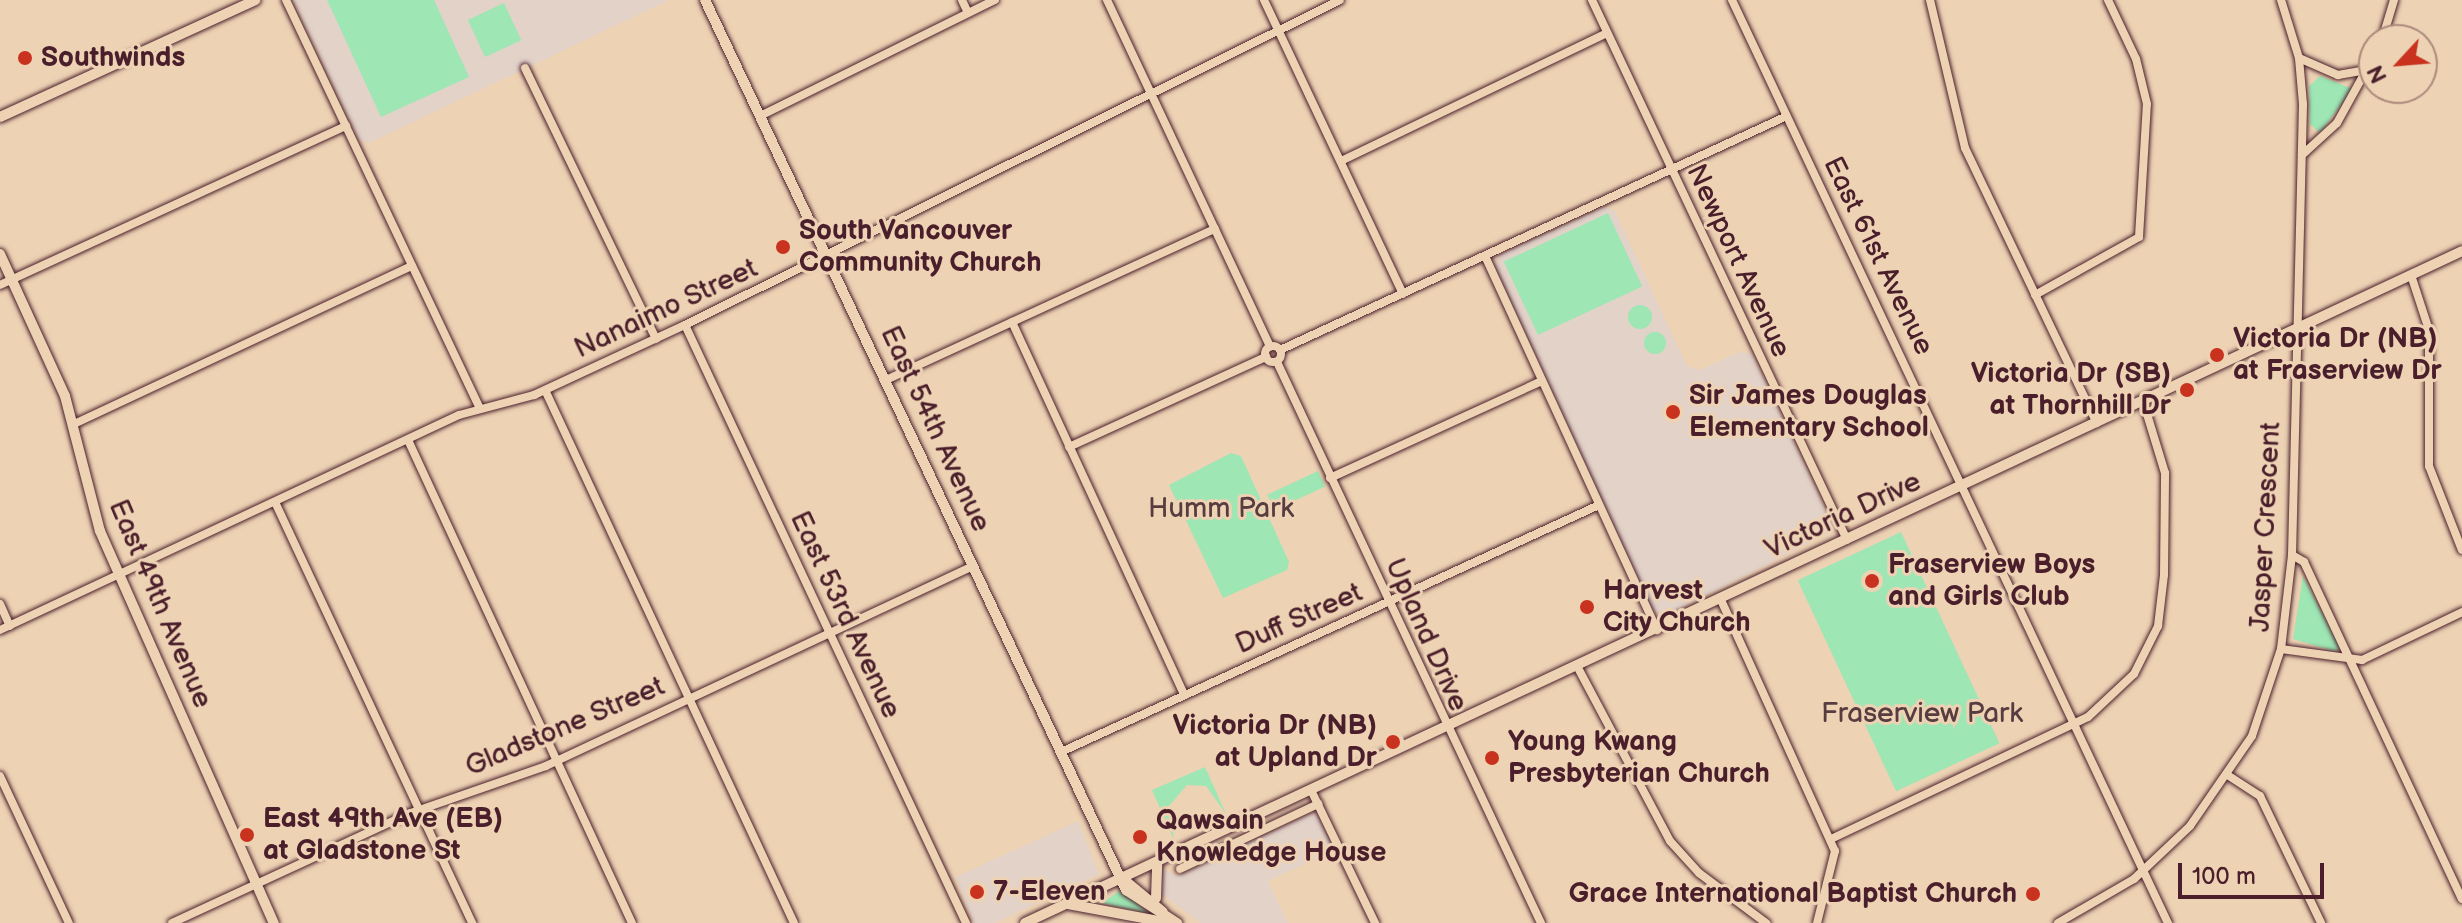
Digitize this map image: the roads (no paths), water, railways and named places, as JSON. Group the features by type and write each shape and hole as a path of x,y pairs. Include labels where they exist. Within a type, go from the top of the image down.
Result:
{"street":[{"path":"0,117 256,0"},
{"path":"286,0 480,408"},
{"name":"East 54th Avenue","path":"705,0 1122,878"},
{"path":"962,0 968,13"},
{"path":"760,116 995,0"},
{"path":"1069,447 1266,357 1270,347 1107,0"},
{"path":"1264,0 1403,294"},
{"name":"Nanaimo Street","path":"0,630 480,408 545,390 656,339 1154,95 1340,0"},
{"name":"Newport Avenue","path":"1592,0 1847,540"},
{"name":"East 61st Avenue","path":"1732,0 2168,923"},
{"path":"1930,0 1965,148 2097,423"},
{"path":"2035,295 2117,256 2139,237 2147,104 2136,59 2108,0"},
{"name":"Jasper Crescent","path":"2058,923 2144,872 2229,776 2263,710 2281,649 2292,555 2302,155 2299,58 2281,0"},
{"path":"2387,24 2394,0"},
{"path":"1341,161 1607,33"},
{"path":"2299,58 2338,75 2358,72"},
{"path":"525,68 656,339"},
{"path":"2302,155 2337,123 2358,86"},
{"path":"1270,347 1280,350 1787,116"},
{"path":"0,285 346,126"},
{"path":"886,380 1215,229"},
{"name":"Victoria Drive","path":"1025,923 2462,251"},
{"name":"East 49th Avenue","path":"0,254 74,424 91,505 118,575 274,923"},
{"path":"1485,256 1657,630"},
{"path":"74,424 412,266"},
{"path":"2411,275 2429,330 2429,466 2462,550"},
{"path":"1012,322 1184,695"},
{"name":"East 53rd Avenue","path":"685,325 966,923"},
{"path":"1266,357 1277,362 1280,350"},
{"name":"Upland Drive","path":"1277,362 1445,728 1541,923"},
{"path":"1330,478 1542,381"},
{"path":"545,390 794,923"},
{"path":"1831,839 2075,723 2123,688 2160,616 2165,473 2143,401"},
{"path":"408,440 632,923"},
{"path":"275,502 472,923"},
{"name":"Duff Street","path":"1061,752 1599,505"},
{"path":"2292,555 2304,562 2462,899"},
{"name":"Gladstone Street","path":"172,923 418,810 557,760 973,566"},
{"path":"1721,600 1831,839 1835,870 1817,923"},
{"path":"0,604 10,626"},
{"path":"2281,649 2351,662 2462,612"},
{"path":"1577,666 1670,841 1699,873 1766,923"},
{"path":"0,776 69,923"},
{"path":"2229,776 2260,796 2321,923"},
{"path":"1311,790 1375,923"},
{"path":"1180,869 1318,804"},
{"path":"1228,829 1235,843"},
{"path":"1156,900 1157,862"},
{"path":"1122,878 1156,900 1163,912"},
{"path":"1122,878 1136,899 1163,912 1177,923"},
{"path":"1068,904 1170,923"}],"place":[{"name":"Southwinds","path":"25,58"},
{"name":"South Vancouver Community Church","path":"783,247"},
{"name":"Victoria Dr (NB) at Fraserview Dr","path":"2217,355"},
{"name":"Victoria Dr (SB) at Thornhill Dr","path":"2187,390"},
{"name":"Sir James Douglas Elementary School","path":"1673,412"},
{"name":"Fraserview Boys and Girls Club","path":"1872,581"},
{"name":"Harvest City Church","path":"1587,607"},
{"name":"Victoria Dr (NB) at Upland Dr","path":"1393,742"},
{"name":"Young Kwang Presbyterian Church","path":"1492,758"},
{"name":"East 49th Ave (EB) at Gladstone St","path":"247,835"},
{"name":"Qawsain Knowledge House","path":"1140,837"},
{"name":"7-Eleven","path":"977,892"},
{"name":"Grace International Baptist Church","path":"2033,894"}],"park label":[{"name":"Humm Park","path":"1221,509"},
{"name":"Fraserview Park","path":"1922,714"}]}
